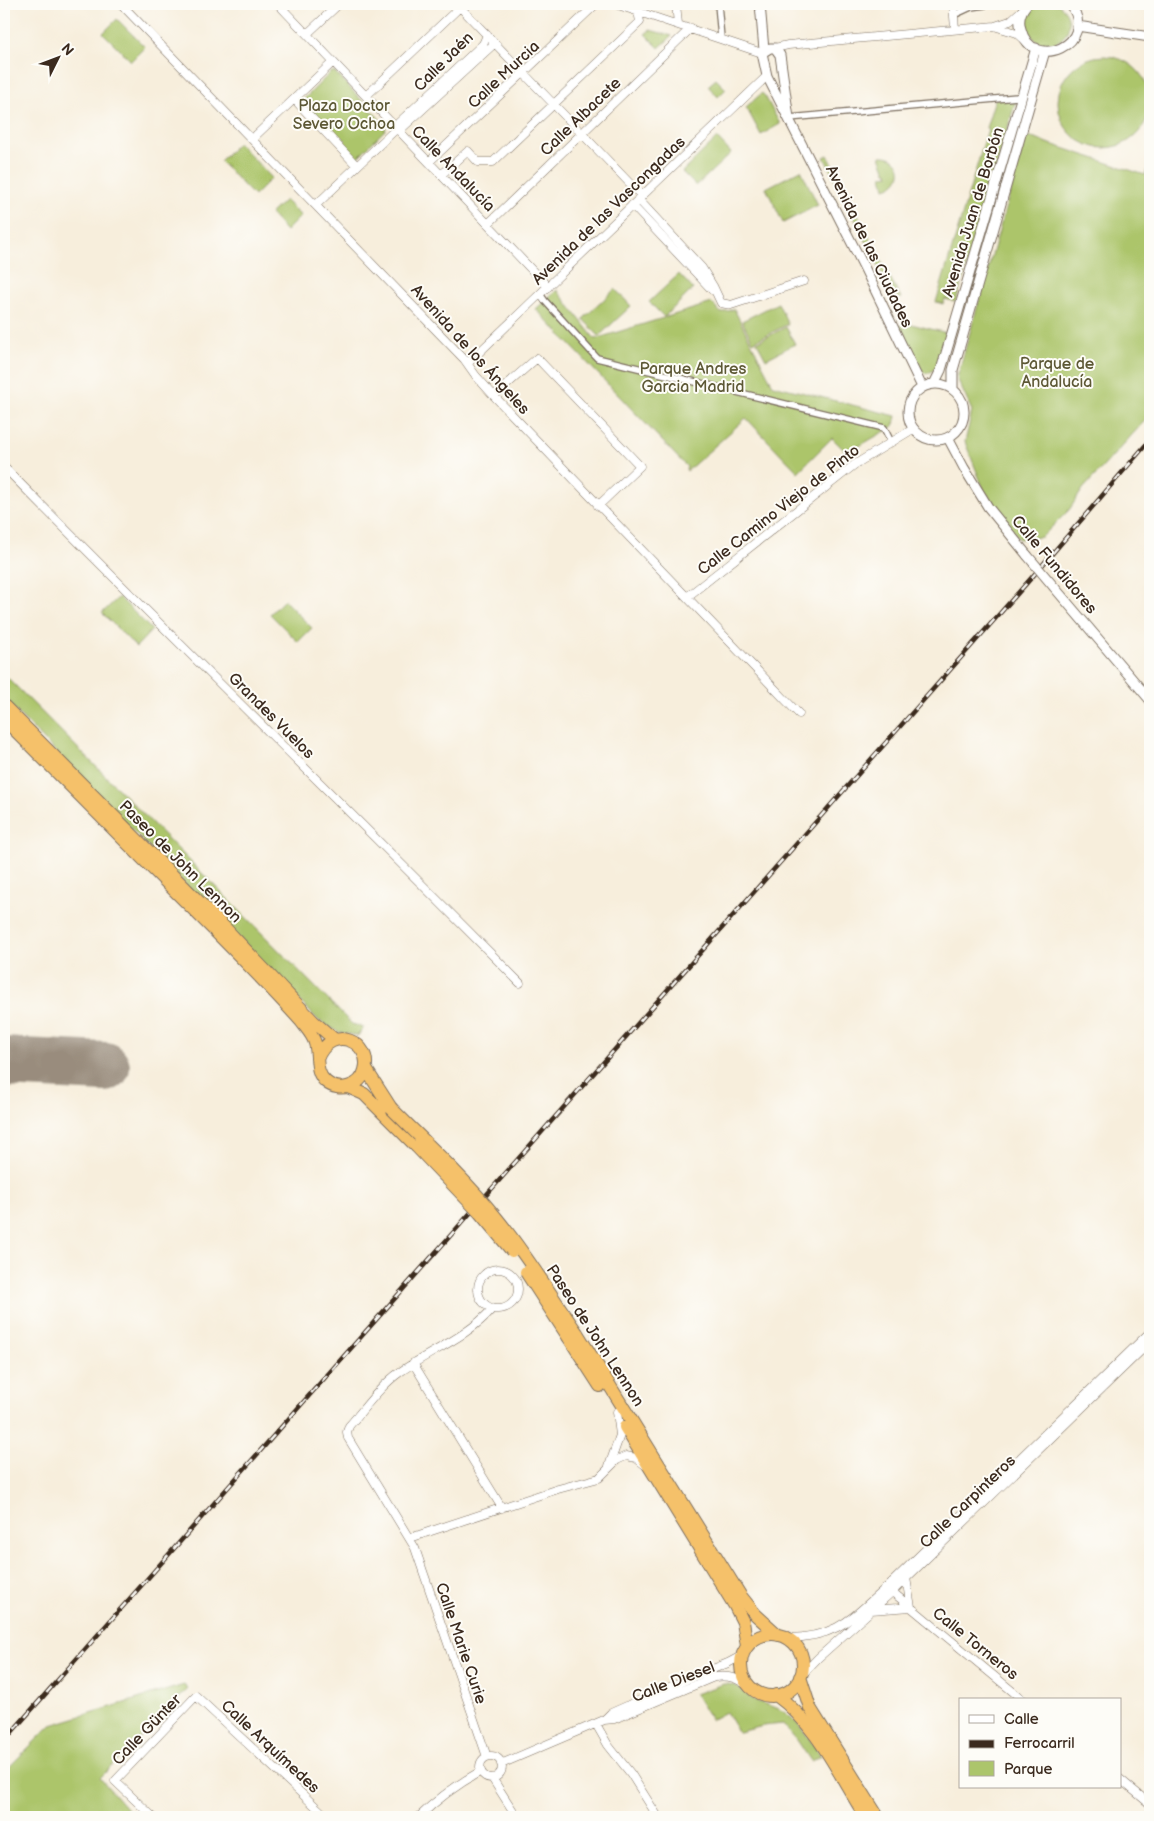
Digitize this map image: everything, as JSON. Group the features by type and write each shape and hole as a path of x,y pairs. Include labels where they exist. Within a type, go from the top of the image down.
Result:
{"highway":[{"name":"Paseo de John Lennon","path":"4,706 224,927 313,1021 335,1040"},
{"name":"Paseo de John Lennon","path":"4,719 216,933 301,1022 313,1038 317,1059"},
{"path":"335,1040 350,1040 360,1047 366,1061 366,1069 362,1077 356,1084 348,1087 334,1087 326,1083 318,1070 317,1059 321,1049 335,1040"},
{"name":"Paseo de John Lennon","path":"366,1069 387,1110"},
{"name":"Paseo de John Lennon","path":"348,1087 364,1094 387,1110 473,1190 494,1214 513,1238 573,1336 740,1595 756,1615 783,1636"},
{"name":"Paseo de John Lennon","path":"573,1336 616,1412 735,1606 742,1622 745,1650"},
{"path":"769,1634 783,1636 797,1646 801,1655 802,1670 800,1678 788,1691 776,1695 762,1694 750,1687 741,1669 745,1650 760,1636 769,1634"},
{"path":"800,1678 810,1708 878,1817"},
{"path":"776,1695 790,1705 807,1722 864,1815"}],"street":[{"name":"Avenida de los Ángeles","path":"121,4 468,363 476,376 494,396 799,714"},
{"name":"Calle Andalucía","path":"278,4 548,287"},
{"path":"307,34 339,4"},
{"name":"Calle Murcia","path":"429,162 524,74 594,4"},
{"path":"615,4 763,51 788,45 995,26 1010,21 1025,6"},
{"path":"676,4 678,24"},
{"path":"718,4 721,38"},
{"name":"Avenida de las Ciudades","path":"760,4 763,51 768,79 790,118 922,387"},
{"path":"952,4 955,29"},
{"path":"958,13 971,7 992,4"},
{"path":"995,26 1017,33 1040,50 1063,48 1074,37 1077,26 1077,18 1070,4"},
{"path":"366,96 462,5 494,43 581,133 700,278 716,293 721,304 731,305 804,281"},
{"path":"1025,6 1020,16 1020,25 1022,34 1027,42"},
{"path":"442,175 468,151 478,162 492,162 640,22 638,11"},
{"path":"1077,26 1150,37"},
{"name":"Calle Albacete","path":"488,224 691,28"},
{"name":"Calle Jaén","path":"396,129 483,44 487,35"},
{"name":"Calle Jaén","path":"396,129 494,43"},
{"name":"Avenida de las Ciudades","path":"775,48 780,56 790,118"},
{"name":"Avenida Juan de Borbón","path":"934,384 941,370 1023,94 1040,50"},
{"name":"Avenida Juan de Borbón","path":"952,388 953,370 1040,50"},
{"path":"252,139 333,62"},
{"path":"768,79 774,83 781,82 783,79"},
{"name":"Avenida de las Vascongadas","path":"468,363 637,200 768,79"},
{"path":"790,118 1005,98 1023,94"},
{"path":"294,100 357,166"},
{"path":"316,205 396,129"},
{"path":"540,294 597,358 884,428 891,442"},
{"path":"494,396 537,358 640,466 598,506"},
{"path":"940,383 952,388 959,395 963,404 965,412 963,422 959,430 948,438 935,441 927,439 913,429 909,422 908,404 912,396 922,387 940,383"},
{"name":"Calle Camino Viejo de Pinto","path":"687,597 854,465 913,429"},
{"name":"Calle Fundidores","path":"948,438 988,507 1150,700"},
{"name":"Grandes Vuelos","path":"4,467 125,591 199,661 520,983"},
{"path":"492,1308 482,1301 478,1289 479,1282 487,1272 505,1270 518,1286 515,1299 505,1308 492,1308 480,1322 413,1364 502,1508"},
{"name":"Calle Carpinteros","path":"800,1678 818,1658 871,1610 1150,1332"},
{"name":"Calle Carpinteros","path":"783,1636 814,1637 836,1630 906,1578 1150,1342"},
{"name":"Calle Marie Curie","path":"413,1364 389,1381 349,1426 348,1438 410,1538 487,1757"},
{"path":"608,1470 620,1435 616,1412"},
{"path":"410,1538 558,1489 599,1478 617,1460 626,1456 636,1458 652,1471"},
{"name":"Calle Torneros","path":"906,1578 911,1607"},
{"name":"Calle Torneros","path":"890,1589 1021,1698"},
{"name":"Calle Torneros","path":"871,1610 911,1607"},
{"name":"Calle Diesel","path":"501,1764 596,1724 611,1714 728,1664 745,1650"},
{"name":"Calle Diesel","path":"604,1720 614,1719 714,1677 728,1676 750,1687"},
{"name":"Calle Günter","path":"153,1817 115,1781 196,1696"},
{"name":"Calle Arquímedes","path":"196,1696 326,1817"},
{"path":"596,1724 608,1745 631,1774 658,1817"},
{"path":"492,1778 501,1772 501,1764 497,1758 487,1757 481,1763 481,1771 486,1776 492,1778 517,1817"},
{"path":"419,1817 442,1795 481,1771"},
{"path":"1122,1781 1150,1804"}],"green space":[{"path":"1048,2 1063,8 1069,23 1063,38 1048,44 1033,38 1027,23 1033,8"},
{"path":"117,19 145,47 131,61 103,33"},
{"path":"650,30 672,36 659,48 645,34"},
{"path":"1104,56 1122,60 1136,70 1146,84 1150,102 1146,120 1136,134 1122,144 1104,148 1086,144 1072,134 1062,120 1058,102 1062,84 1072,70 1086,60"},
{"name":"Plaza Doctor Severo Ochoa","path":"331,72 335,72 386,126 385,130 357,158 301,102"},
{"path":"716,79 726,89 718,97 708,86"},
{"path":"762,93 780,124 761,135 746,107"},
{"path":"1017,97 956,302 945,299 943,304 936,302 988,129 986,128 995,99"},
{"name":"Parque de Andalucía","path":"1026,136 1145,175 1150,163 1150,415 1083,489 1069,510 1042,537 1019,539 984,490 965,442 972,411 957,378"},
{"path":"717,138 731,153 696,186 682,172"},
{"path":"238,143 272,178 254,196 220,161"},
{"path":"828,155 874,247 870,249 824,157"},
{"path":"880,156 894,159 900,169 900,175 897,180 885,188 882,176 889,175"},
{"path":"801,170 818,205 783,223 766,188"},
{"path":"285,200 301,216 286,231 270,214"},
{"path":"879,257 901,298 894,298 875,259"},
{"path":"679,274 693,289 664,317 649,302"},
{"path":"615,289 631,306 599,336 583,319"},
{"name":"Parque Andres Garcia Madrid","path":"557,290 595,339 712,303 721,313 734,309 773,385 896,416 894,426 847,453 832,438 798,472 746,418 687,471 687,467 536,309"},
{"path":"778,303 788,324 753,342 742,321"},
{"path":"907,323 947,333 937,368 929,373 925,373 917,366 898,327"},
{"path":"786,327 795,344 766,359 757,342"},
{"path":"119,597 152,630 136,647 102,613"},
{"path":"284,600 312,628 298,642 270,614"},
{"path":"4,674 352,1024 363,1027 358,1036 338,1032 318,1020 4,699"},
{"path":"723,1684 734,1685 756,1701 786,1713 803,1730 821,1756 811,1761 797,1740 783,1724 763,1726 738,1732 726,1712 711,1720 695,1694"},
{"path":"184,1685 188,1689 100,1778 134,1817 4,1817 4,1772 51,1725"}],"water":[{"path":"1150,248 1150,272 1143,260"}],"runway":[{"path":"4,1062 105,1067"}],"railway":[{"path":"4,1741 1033,576 1150,440"}]}
